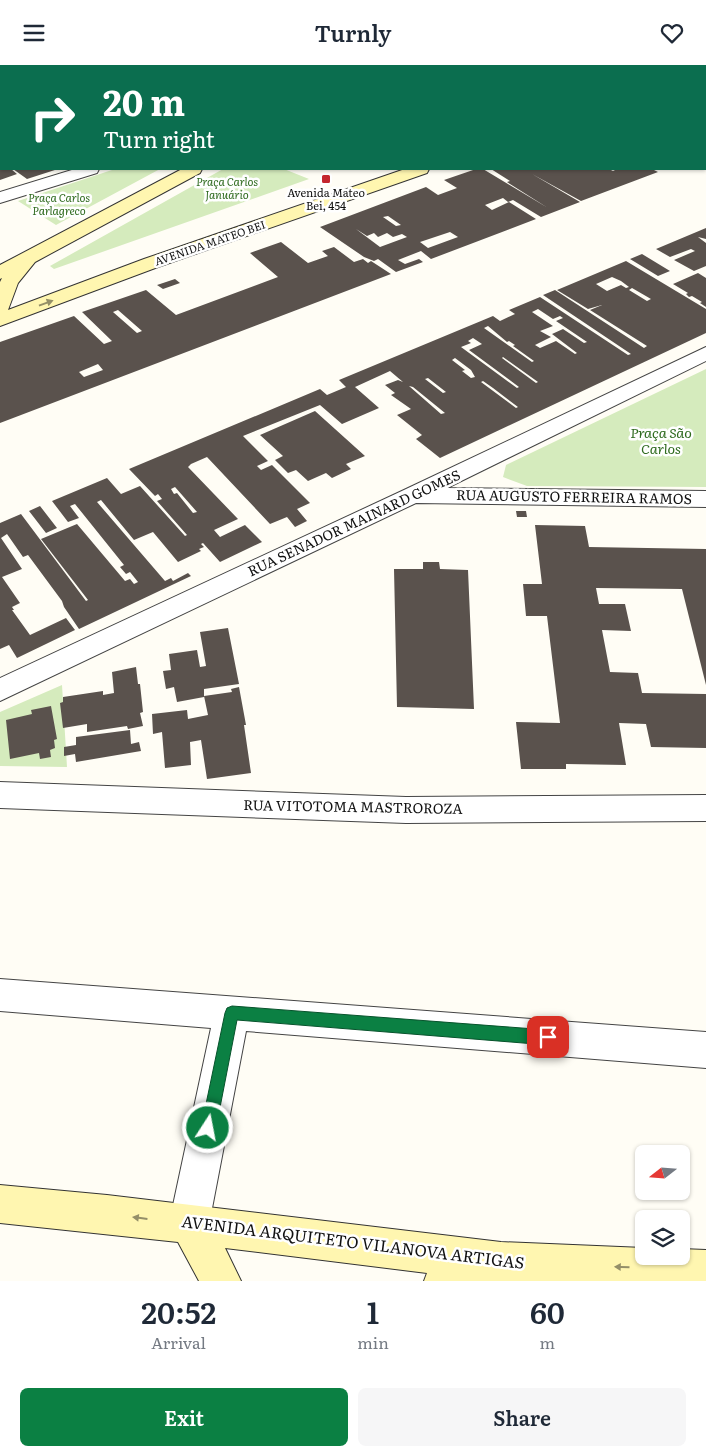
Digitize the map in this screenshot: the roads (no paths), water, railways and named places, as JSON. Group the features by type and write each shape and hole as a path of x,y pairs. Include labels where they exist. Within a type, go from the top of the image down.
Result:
{"main road":[{"path":"0,273 192,170"},
{"name":"AVENIDA MATEO BEI","path":"0,305 382,170"},
{"name":"AVENIDA MATEO BEI","path":"0,320 151,263 418,170"},
{"path":"0,305 2,293 11,278 30,257"},
{"name":"AVENIDA ARQUITETO VILANOVA ARTIGAS","path":"0,1204 189,1223 501,1262 706,1270"},
{"path":"189,1223 221,1281"},
{"path":"444,1281 501,1262"}],"street":[{"path":"0,198 88,170"},
{"name":"RUA SENADOR MAINARD GOMES","path":"0,690 412,496 706,353"},
{"name":"RUA AUGUSTO FERREIRA RAMOS","path":"412,496 706,499"},
{"name":"RUA VITOTOMA MASTROROZA","path":"0,795 406,810 706,808"},
{"path":"0,995 706,1050"},
{"path":"189,1223 232,1013"}],"place":[{"name":"Avenida Mateo Bei, 454","path":"326,179"}],"park label":[{"name":"Praça Carlos Januário","path":"227,188"},
{"name":"Praça Carlos Parlagreco","path":"59,204"},
{"name":"Praça São Carlos","path":"661,441"}]}
